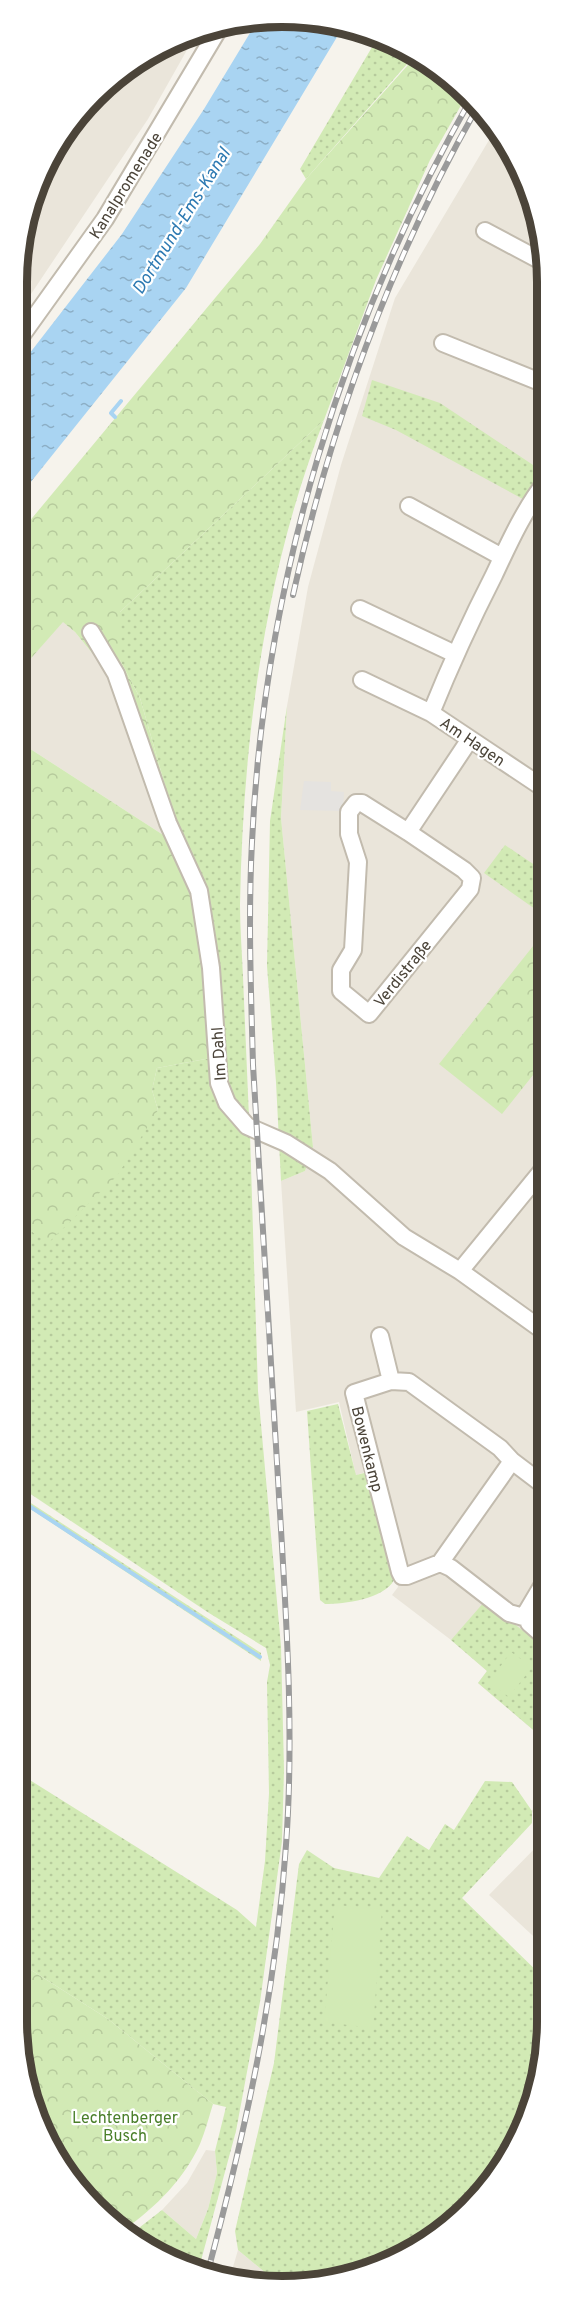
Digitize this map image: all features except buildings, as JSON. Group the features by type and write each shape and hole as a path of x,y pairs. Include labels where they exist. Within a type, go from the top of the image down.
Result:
{"street":[{"name":"Kanalpromenade","path":"27,328 105,219 214,36"},
{"path":"485,231 536,258"},
{"path":"443,343 537,381"},
{"path":"431,713 455,654 502,557 537,494"},
{"path":"409,506 502,557"},
{"path":"360,609 455,654"},
{"name":"Im Dahl","path":"91,632 116,674 168,823 199,891 211,968 219,1083 227,1103 247,1126 286,1143 330,1171 404,1237 460,1271 537,1326"},
{"name":"Am Hagen","path":"362,680 431,713 537,784"},
{"path":"408,832 470,739"},
{"name":"Verdistraße","path":"356,803 362,803 408,832 464,870 472,878 472,883 470,889 369,1014 341,991 341,970 353,950 358,862 349,834 350,812 356,803"},
{"path":"460,1271 537,1177"},
{"path":"380,1336 391,1381 409,1382 500,1448 512,1461 537,1480"},
{"name":"Bowenkamp","path":"391,1381 354,1393 400,1572 402,1576 407,1576 440,1563"},
{"path":"512,1461 440,1563 451,1568 509,1613 527,1618 537,1629"},
{"path":"527,1618 528,1608 537,1594"}],"shaded area":[{"path":"190,44 148,119 27,300 32,232 46,184 61,154 90,114 114,90 140,70 169,53"},
{"path":"491,136 518,184 532,232 537,282 537,1733 478,1683 487,1671 392,1595 398,1587 369,1471 356,1475 339,1402 296,1412 281,1181 305,1171 313,1147 281,818 287,706 308,587 341,465 395,298"},
{"path":"63,621 75,632 110,675 171,840 27,747 27,663"},
{"path":"304,781 331,782 331,791 344,792 343,811 300,810"},
{"path":"537,1801 537,1823 532,1811"},
{"path":"537,1846 537,1940 489,1895"},
{"path":"206,2150 215,2151 217,2173 208,2209 196,2239 162,2210 187,2183"},
{"path":"238,2250 268,2275 249,2274 232,2271"}],"green space":[{"path":"374,44 410,61 306,179 300,169"},
{"path":"411,62 450,90 463,103 430,160 376,280 324,420 120,612 120,660 140,698 171,806 171,819 110,675 75,632 63,622 27,663 27,524 260,244 306,179"},
{"path":"372,380 440,403 537,468 537,507 396,430 362,416"},
{"path":"324,420 303,478 286,538 272,598 252,720 246,781 240,905 249,1118 230,1101 171,819 171,806 140,698 120,660 120,612"},
{"path":"287,706 281,818 313,1147 305,1171 281,1181 267,966 270,821"},
{"path":"27,747 171,840 191,890 207,967 211,1058 157,1068 152,1090 158,1110 117,1176 48,1243 27,1228"},
{"path":"505,845 537,867 537,910 484,873"},
{"path":"537,941 537,1070 502,1114 439,1064"},
{"path":"211,1058 250,1134 258,1391 281,1646 284,1770 282,1841 260,2002 236,2131 201,2262 169,2250 136,2230 162,2210 196,2239 208,2209 217,2173 215,2151 226,2107 213,2104 108,2019 27,1967 27,1778 237,1910 256,1927 265,1861 269,1793 267,1682 270,1665 266,1648 209,1613 27,1492 27,1228 48,1242 158,1110 152,1090 157,1068"},
{"path":"338,1404 356,1475 368,1472 394,1580 382,1592 373,1596 342,1603 325,1604 320,1600 307,1411"},
{"path":"27,1501 261,1653 261,1661 27,1507"},
{"path":"485,1601 537,1642 537,1733 478,1683 487,1671 451,1640"},
{"path":"511,1652 532,1667 509,1697 489,1682"},
{"path":"485,1781 512,1782 532,1811 532,1823 462,1898 537,1971 535,2054 518,2119 494,2163 474,2189 450,2213 410,2242 380,2257 332,2271 315,2274 268,2275 238,2250 235,2231 274,2063 299,1864 307,1850 334,1868 379,1878 407,1836 429,1850 445,1824 454,1830"},
{"path":"335,1905 382,1909 373,2028 324,2022"},
{"name":"Lechtenberger Busch","path":"27,1967 108,2019 213,2104 200,2144 186,2169 148,2211 130,2225 114,2213 90,2189 70,2163 53,2134 36,2087 29,2054"}],"water":[{"name":"Dortmund-Ems-Kanal","path":"282,27 315,29 339,34 186,288 27,487 27,357 122,234 204,109 253,29"}],"waterway":[{"path":"115,417 111,413 121,401"},
{"path":"27,1505 260,1657"}],"railway":[{"path":"210,2265 258,2060 275,1954 289,1800 286,1617 251,1009 251,870 260,745 273,648 293,552 318,457 349,363 385,272 426,183 467,107"},
{"path":"293,595 326,468 367,343 418,223 474,114"}]}
